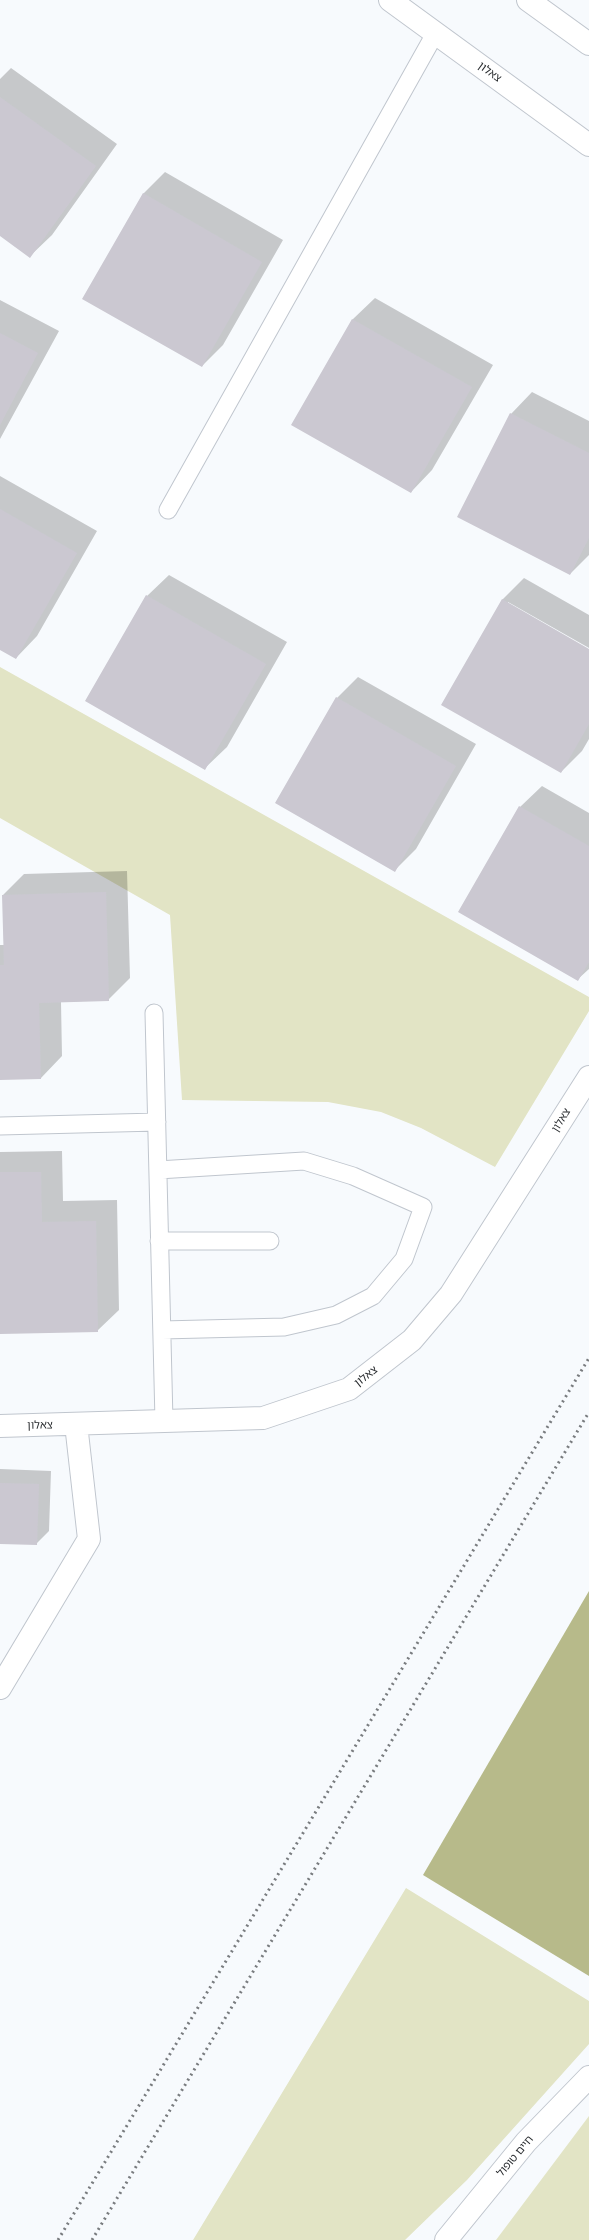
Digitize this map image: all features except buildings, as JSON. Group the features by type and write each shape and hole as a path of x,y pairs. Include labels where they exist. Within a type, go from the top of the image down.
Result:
{"street":[{"name":"צאלון","path":"390,0 436,32 589,145"},
{"path":"528,0 589,44"},
{"name":"צאלון","path":"0,1426 263,1418 349,1389 412,1340 452,1294 589,1077"},
{"path":"0,1688 89,1539 76,1424"},
{"name":"חיים טופול","path":"446,2240 526,2142 589,2077"}],"lane":[{"path":"168,510 436,32"},
{"path":"154,1013 164,1421"},
{"path":"0,1126 157,1122"},
{"path":"158,1170 304,1161 353,1176 423,1207 404,1259 378,1291 373,1296 336,1314 284,1327 162,1330"},
{"path":"159,1241 270,1241"}],"green space":[{"path":"0,667 589,997 589,1011 495,1167 421,1128 381,1112 328,1102 182,1100 170,915 0,818"},
{"path":"589,1591 589,1976 423,1875"},
{"path":"406,1888 589,2001 589,2044 467,2180 405,2240 193,2240"},
{"path":"589,2116 589,2240 496,2240"}],"railway":[{"path":"58,2240 589,1358"},
{"path":"92,2240 589,1412"}]}
